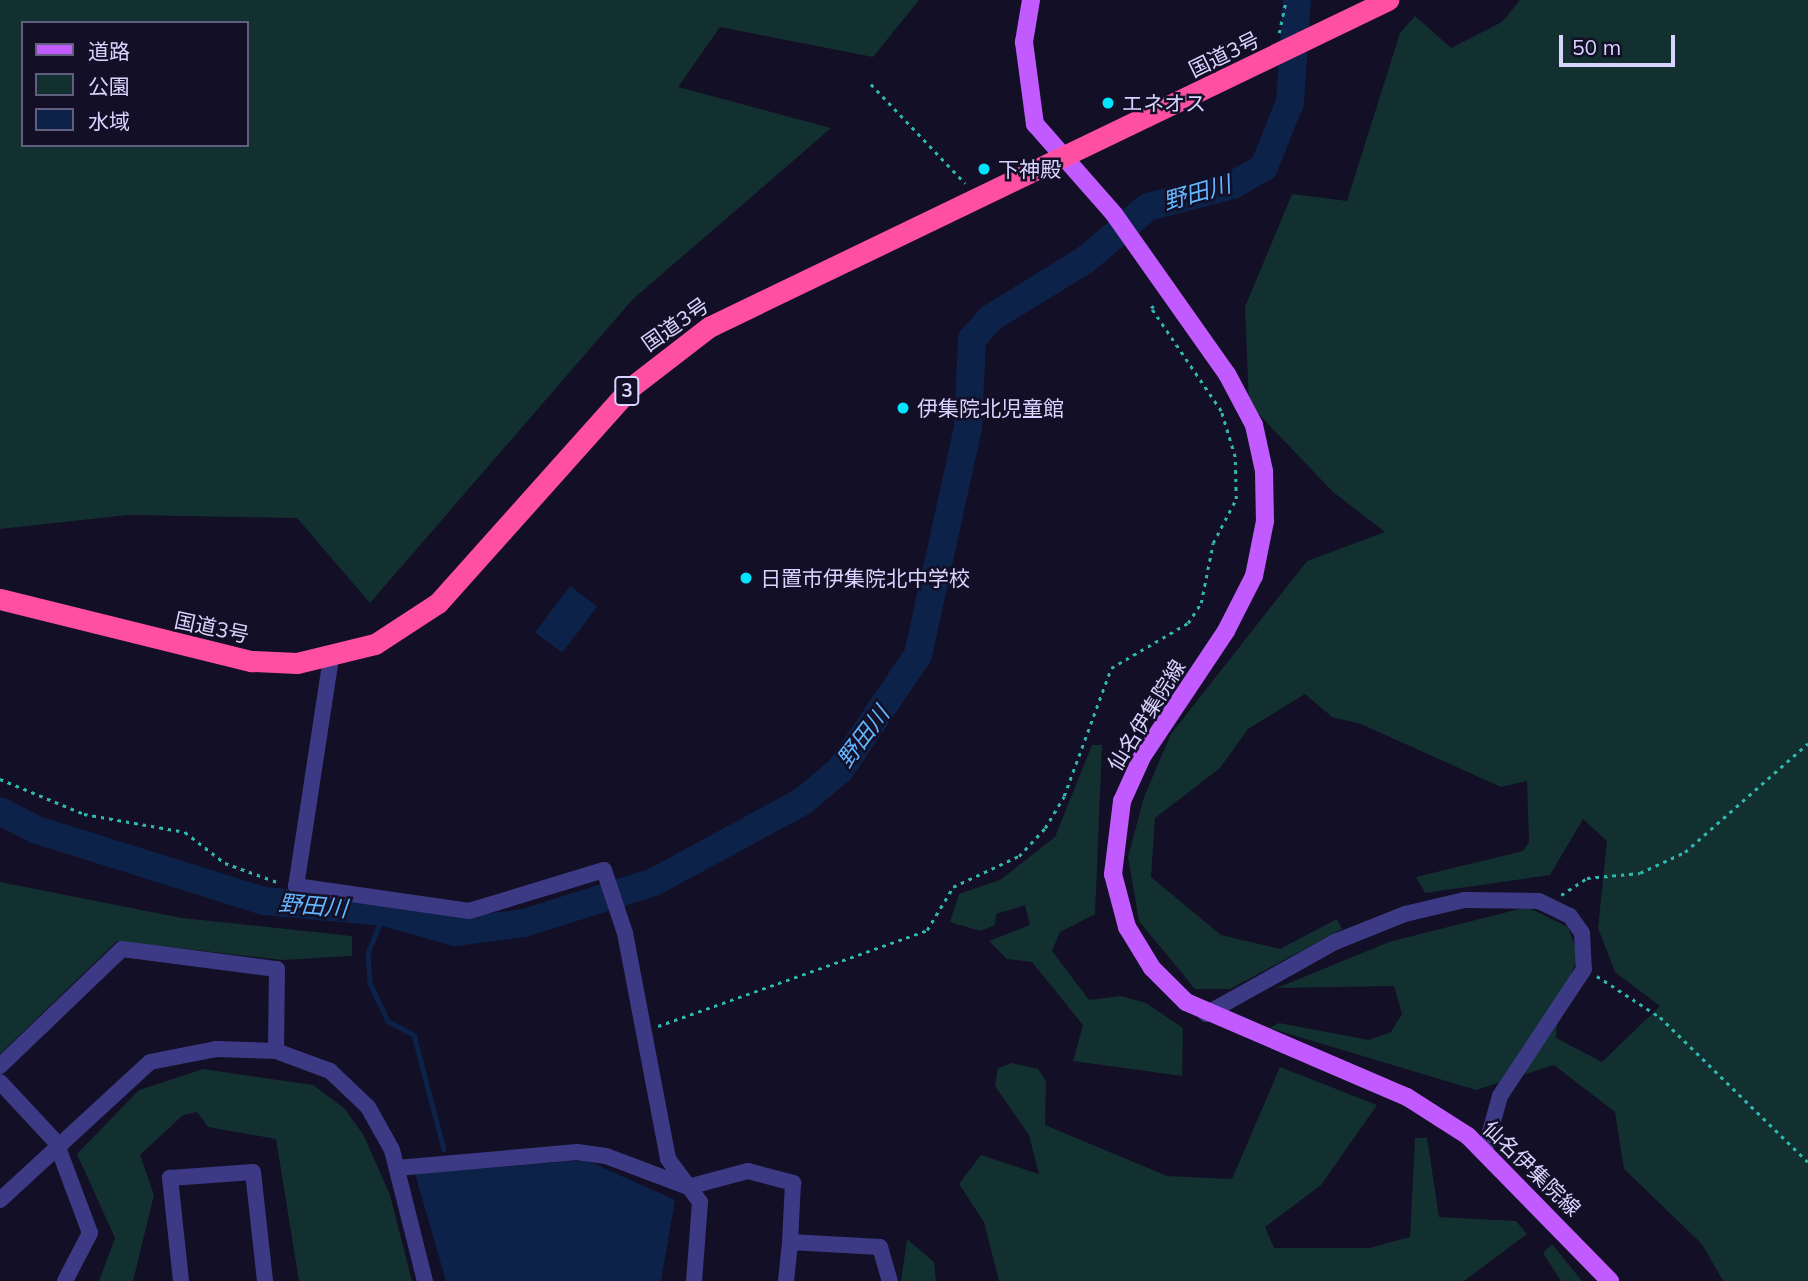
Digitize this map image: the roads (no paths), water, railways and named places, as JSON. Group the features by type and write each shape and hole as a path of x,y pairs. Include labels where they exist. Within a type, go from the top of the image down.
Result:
{"highway":[{"name":"国道3号","path":"0,599 251,661 331,658 375,644 438,603 630,388 679,347 776,290 1068,157 1388,0"}],"main road":[{"name":"仙名伊集院線","path":"1031,0 1024,42 1028,100 1035,124 1068,157 1114,214 1227,374 1254,425 1265,471 1265,521 1242,603 1131,779 1116,821 1113,874 1137,948 1169,986 1206,1014 1407,1097 1485,1150 1610,1281"}],"street":[{"path":"331,658 297,886 469,911 604,870 619,915 668,1159 700,1202 694,1281"},
{"path":"1206,1014 1335,942 1405,914 1464,900 1547,905 1570,916 1582,933 1584,969 1500,1096 1485,1150"},
{"path":"0,1066 122,949 276,969 276,1051"},
{"path":"0,1200 56,1142 150,1062 216,1049 276,1051 330,1071 350,1087 374,1117 397,1168 425,1281"},
{"path":"0,1082 56,1142 90,1233 65,1281"},
{"path":"397,1168 577,1152 606,1156 688,1188 748,1171 793,1183 786,1281"},
{"path":"181,1281 170,1178 253,1172 265,1281"},
{"path":"790,1242 880,1247 890,1281"}],"water":[{"path":"570,586 597,606 562,653 535,632"},
{"path":"586,1160 675,1200 661,1281 446,1281 415,1174"}],"waterway":[{"name":"野田川","path":"0,811 37,830 264,901 385,912 455,932 524,923 654,882 803,801 840,770 918,655 968,427 972,339 991,318 1085,260 1148,207 1233,185 1264,167 1290,102 1297,0"},
{"path":"385,912 368,953 370,983 388,1021 414,1035 444,1149"}],"place":[{"name":"エネオス","path":"1108,103"},
{"name":"下神殿","path":"984,169"},
{"name":"伊集院北児童館","path":"903,408"},
{"name":"日置市伊集院北中学校","path":"746,578"}]}
